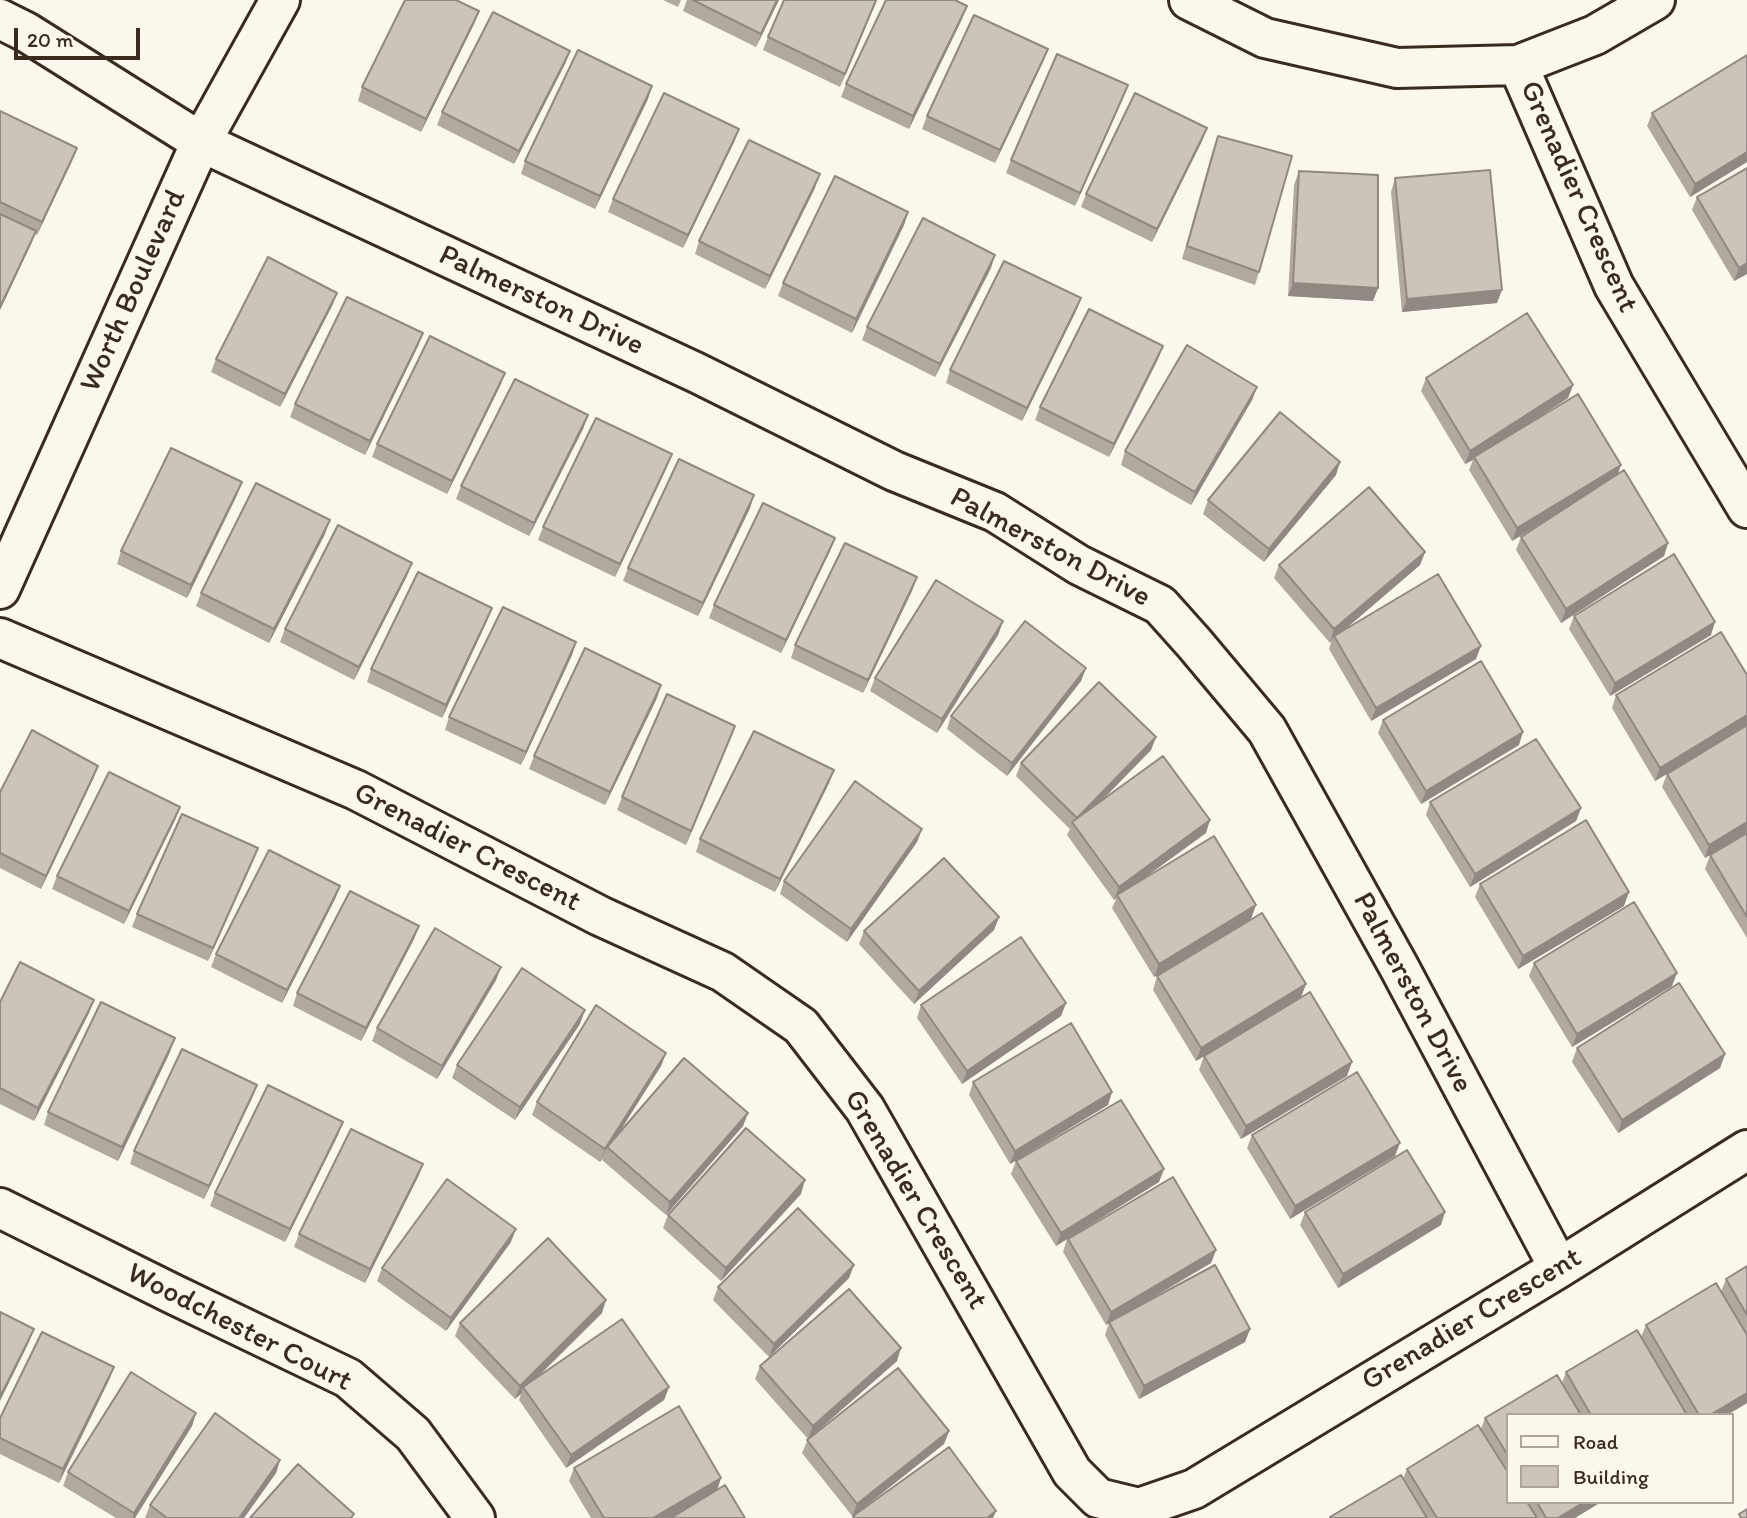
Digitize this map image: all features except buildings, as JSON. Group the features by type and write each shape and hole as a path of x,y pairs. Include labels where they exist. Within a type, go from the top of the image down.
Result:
{"street":[{"name":"Worth Boulevard","path":"0,589 201,142 280,0"},
{"path":"1189,0 1265,38 1397,68 1518,65 1595,35 1655,0"},
{"name":"Palmerston Drive","path":"0,19 26,32 201,142 709,379 894,471 995,512 1079,565 1160,605 1267,730 1399,967 1559,1268"},
{"name":"Grenadier Crescent","path":"1518,65 1614,286 1747,508"},
{"name":"Grenadier Crescent","path":"0,638 356,790 600,916 723,972 801,1026 865,1109 1072,1472 1098,1498 1139,1508 1194,1489 1559,1268 1747,1150"},
{"name":"Woodchester Court","path":"0,1208 348,1378 412,1434 475,1518"}]}
